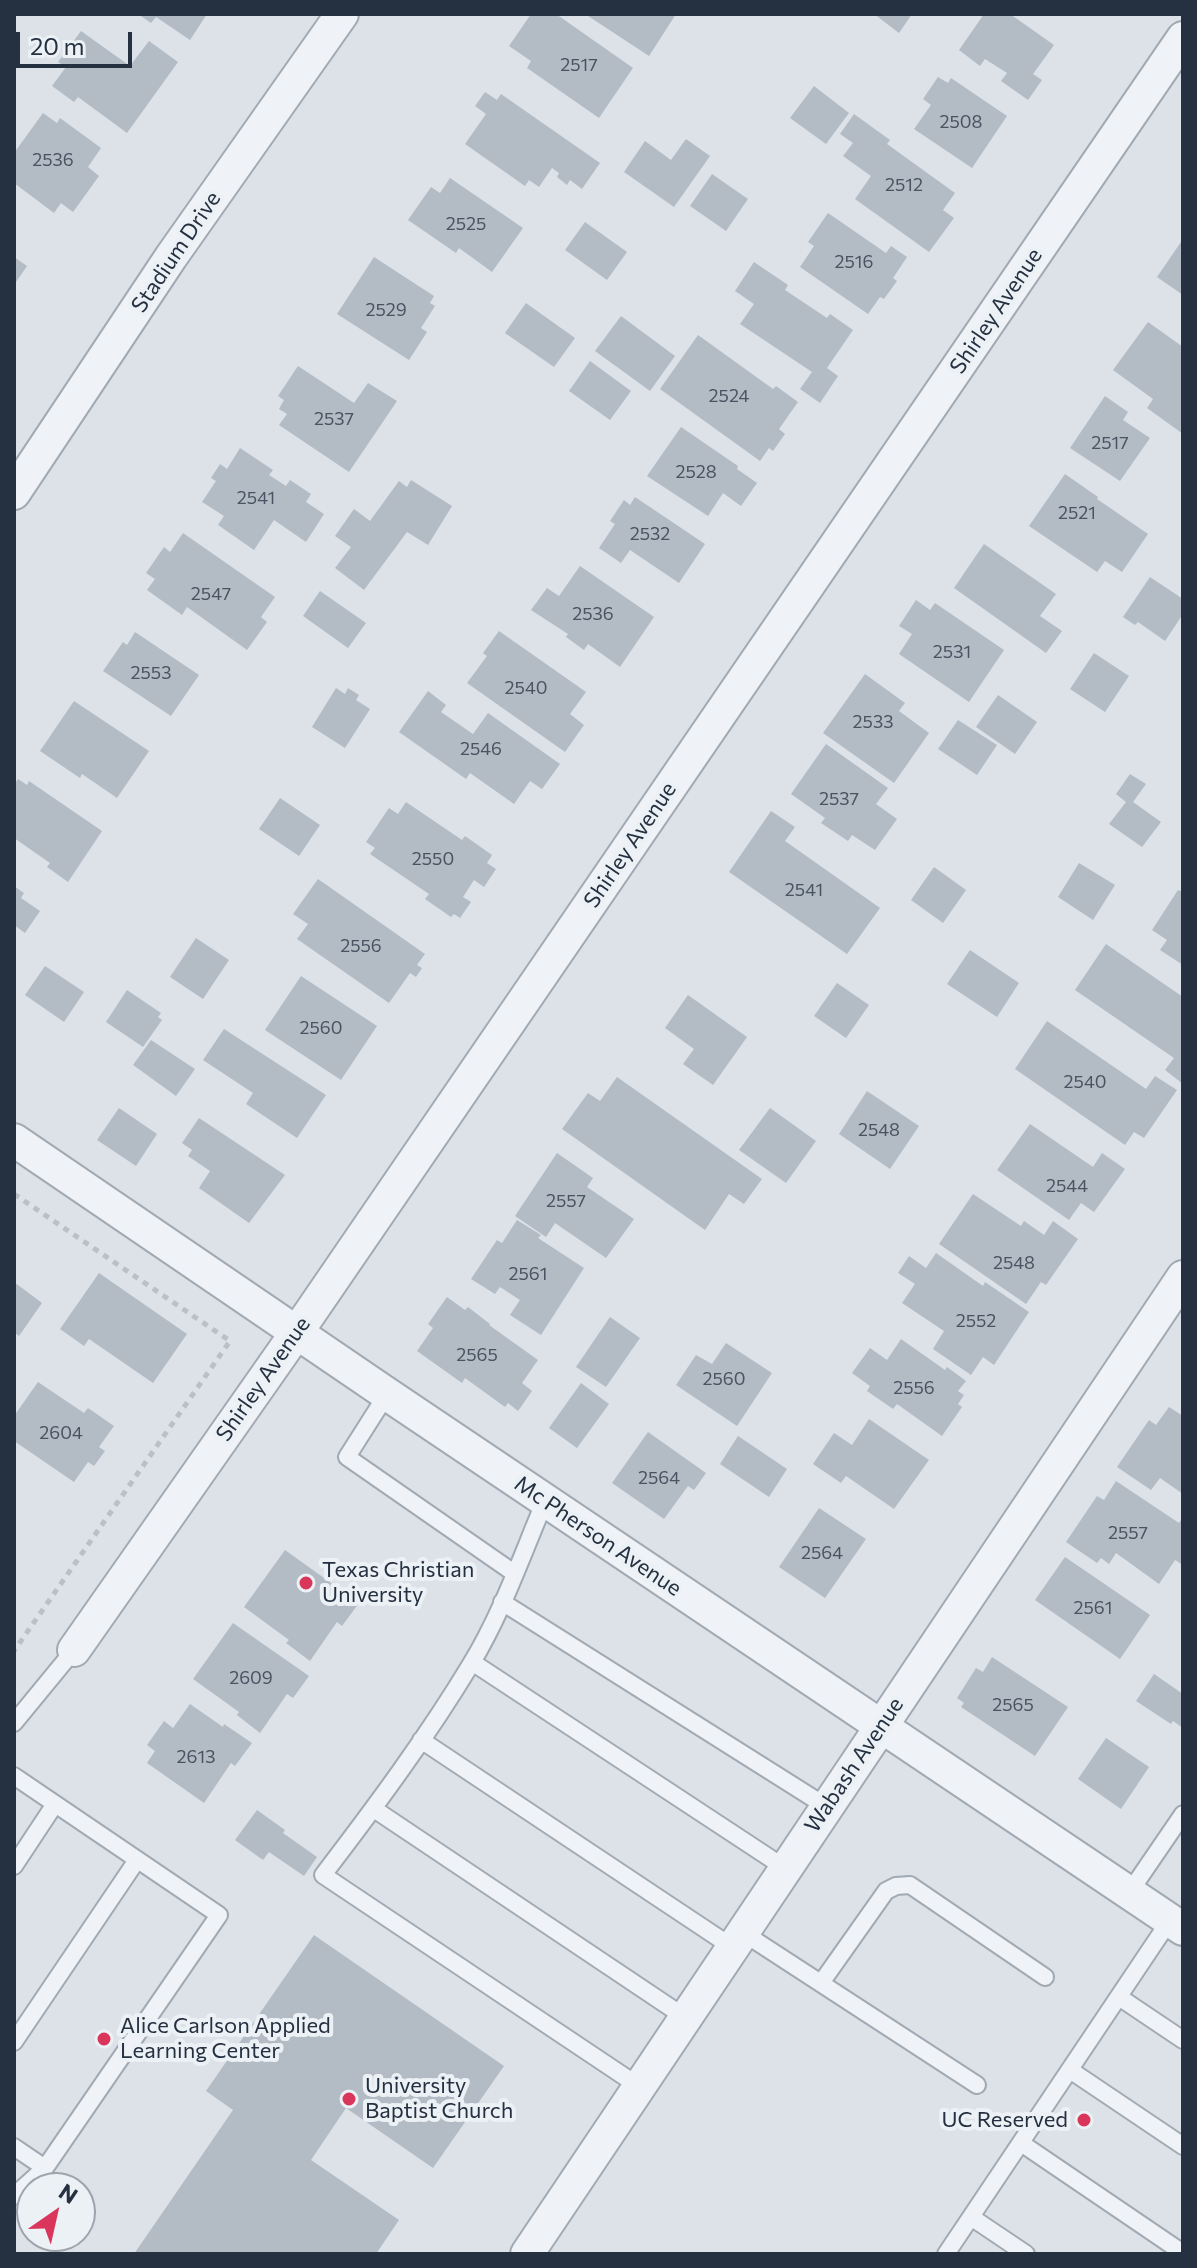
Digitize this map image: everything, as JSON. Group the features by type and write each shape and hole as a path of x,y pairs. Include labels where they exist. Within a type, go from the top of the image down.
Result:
{"street":[{"name":"Stadium Drive","path":"14,493 171,257 342,14"},
{"name":"Shirley Avenue","path":"74,1650 297,1332 1183,38"},
{"name":"Mc Pherson Avenue","path":"14,1140 1177,1925"},
{"name":"Wabash Avenue","path":"527,2254 1183,1277"}],"lane":[{"path":"387,1394 347,1457 514,1573"},
{"path":"545,1501 502,1602 472,1662 374,1809 323,1875 640,2087"},
{"path":"502,1602 827,1807"},
{"path":"14,1723 74,1650"},
{"path":"472,1662 785,1868"},
{"path":"421,1740 737,1940 821,1983 977,2085"},
{"path":"14,1776 219,1915 45,2168 14,2196"},
{"path":"14,1866 55,1804"},
{"path":"374,1809 686,2018"},
{"path":"1129,1893 1183,1814"},
{"path":"14,2042 137,1860"},
{"path":"821,1983 886,1891 896,1886 910,1885 1045,1977"},
{"path":"946,2254 1119,1997 1177,1925"},
{"path":"1119,1997 1183,2040"},
{"path":"1070,2070 1183,2146"},
{"path":"1021,2143 1183,2253"},
{"path":"14,2147 45,2168"},
{"path":"971,2217 1026,2254"}],"path":[{"path":"14,1194 230,1341 14,1651"}],"building":[{"path":"138,14 207,14 190,40 156,17 151,23"},
{"path":"531,14 556,14 633,68 599,118 527,68 531,61 509,46"},
{"path":"585,14 676,14 649,56"},
{"path":"874,14 912,14 899,33"},
{"path":"984,14 1010,14 1054,45 1033,74 1042,80 1028,100 1001,81 1007,73 985,59 980,66 959,50"},
{"path":"81,31 130,66 149,41 178,62 127,133 78,97 74,102 52,86 66,67 58,62"},
{"path":"938,77 948,83 951,78 1007,116 972,168 914,129 931,105 923,99"},
{"path":"814,86 849,113 826,144 790,118"},
{"path":"485,92 497,100 501,94 600,163 582,189 570,180 567,185 552,168 539,187 529,180 525,186 465,144 486,114 475,106"},
{"path":"43,113 57,123 60,118 101,148 88,167 99,176 73,212 61,203 54,213 14,183 14,153"},
{"path":"854,114 890,140 887,144 955,193 943,210 954,218 929,252 855,199 871,176 843,156 853,143 840,134"},
{"path":"686,139 710,156 674,207 624,172 645,141 671,160"},
{"path":"712,174 748,199 726,231 690,206"},
{"path":"450,178 523,228 492,272 459,248 456,253 408,220 431,187 440,193"},
{"path":"828,213 886,253 891,246 907,257 893,278 897,281 868,314 800,267 814,246 808,242"},
{"path":"585,222 627,252 607,280 565,250"},
{"path":"1183,239 1183,295 1157,277"},
{"path":"14,257 27,266 14,285"},
{"path":"374,257 434,296 430,303 435,306 421,328 427,332 409,360 337,314"},
{"path":"754,262 788,285 785,290 827,318 830,314 853,330 827,368 838,376 820,403 800,389 812,372 740,324 754,304 735,291"},
{"path":"526,303 575,338 554,367 505,333"},
{"path":"621,316 675,356 650,391 595,351"},
{"path":"1148,322 1183,347 1183,434 1147,408 1153,399 1113,370"},
{"path":"698,335 773,389 776,386 798,402 779,429 785,434 773,451 769,448 760,461 660,389"},
{"path":"590,361 631,391 610,420 569,391"},
{"path":"298,366 354,403 368,383 397,401 349,472 279,425 287,414 279,409 284,400 278,396"},
{"path":"1105,396 1128,412 1123,420 1150,438 1120,481 1070,448"},
{"path":"681,427 738,466 737,469 757,483 741,506 723,493 708,516 647,476"},
{"path":"240,448 273,470 269,475 286,486 290,480 311,494 306,502 324,514 306,542 274,520 254,550 218,525 224,516 202,502 216,481 211,478 220,464 227,469"},
{"path":"1065,474 1148,534 1122,572 1105,561 1097,572 1029,526"},
{"path":"411,480 452,506 428,545 407,532 364,590 335,568 351,547 335,536 354,509 370,521 399,481 407,487"},
{"path":"635,497 705,544 679,583 630,550 621,563 599,548 615,524 610,521 624,500 630,505"},
{"path":"183,533 275,597 261,617 267,622 247,650 187,607 182,615 147,590 155,579 146,573 164,547 170,552"},
{"path":"984,544 1056,594 1040,616 1062,631 1046,653 954,588"},
{"path":"580,566 654,617 620,667 588,644 584,650 566,637 568,634 531,610 547,588 559,596"},
{"path":"1150,577 1183,599 1183,614 1165,641 1138,622 1135,625 1123,617"},
{"path":"320,591 366,623 348,648 303,616"},
{"path":"916,600 930,610 935,603 1004,650 969,702 899,654 912,634 899,626"},
{"path":"499,631 586,692 570,714 584,725 565,752 467,683 487,656 483,653"},
{"path":"135,632 199,675 171,716 103,671 123,642 127,645"},
{"path":"1094,653 1129,676 1105,712 1070,689"},
{"path":"865,674 905,703 899,711 929,733 894,783 823,733"},
{"path":"336,688 345,694 348,688 359,695 356,700 370,709 345,748 312,727"},
{"path":"428,691 446,705 441,712 473,734 488,713 560,764 542,789 530,781 514,804 470,773 466,779 399,732"},
{"path":"998,695 1037,722 1015,754 976,727"},
{"path":"74,701 149,751 117,798 40,751"},
{"path":"958,720 997,745 977,775 938,749"},
{"path":"826,744 888,788 876,804 897,819 875,850 852,835 848,841 821,823 825,818 791,794"},
{"path":"1130,774 1146,784 1133,802 1161,822 1142,847 1109,824 1126,802 1116,794"},
{"path":"18,779 27,785 29,781 102,831 68,882 47,867 50,863 14,838 14,785"},
{"path":"280,798 320,825 299,856 259,829"},
{"path":"406,802 462,840 465,836 492,855 487,863 496,869 484,887 474,880 463,897 471,902 460,918 454,914 451,917 425,899 429,894 370,854 375,848 366,842 389,808 398,814"},
{"path":"771,811 795,827 785,841 880,908 847,954 729,872"},
{"path":"1079,863 1115,885 1093,920 1058,897"},
{"path":"934,867 966,890 943,923 911,900"},
{"path":"318,879 425,954 417,965 422,968 416,977 410,973 389,1003 297,939 308,924 293,914"},
{"path":"14,886 24,893 21,898 40,911 25,933 14,925"},
{"path":"1178,890 1183,892 1183,965 1160,950 1167,940 1152,930"},
{"path":"196,938 229,960 203,999 170,977"},
{"path":"1106,944 1183,997 1183,1084 1165,1070 1174,1058 1075,990"},
{"path":"970,950 1019,983 997,1017 947,984"},
{"path":"45,966 84,992 64,1022 25,995"},
{"path":"301,976 377,1026 341,1080 265,1030"},
{"path":"837,983 869,1005 846,1038 814,1016"},
{"path":"127,990 161,1013 158,1017 162,1020 143,1047 106,1022"},
{"path":"688,995 747,1037 713,1085 683,1064 694,1049 665,1028"},
{"path":"1047,1021 1146,1089 1155,1076 1177,1090 1144,1138 1134,1132 1125,1145 1015,1069"},
{"path":"224,1029 326,1095 297,1138 246,1104 253,1093 203,1060"},
{"path":"151,1040 195,1069 176,1096 133,1065"},
{"path":"617,1077 762,1179 744,1204 729,1194 705,1230 562,1129 588,1093 600,1101"},
{"path":"867,1091 919,1126 890,1169 839,1134"},
{"path":"119,1108 157,1134 136,1166 97,1140"},
{"path":"770,1108 816,1141 786,1183 739,1150"},
{"path":"199,1118 285,1175 249,1223 199,1188 210,1171 188,1156 192,1150 182,1143"},
{"path":"1030,1124 1093,1167 1102,1153 1125,1169 1094,1212 1081,1203 1069,1220 997,1170"},
{"path":"557,1153 593,1178 587,1187 634,1219 606,1258 555,1223 546,1237 515,1216"},
{"path":"973,1194 1021,1226 1024,1221 1044,1235 1053,1221 1078,1239 1046,1285 1041,1282 1026,1304 939,1244"},
{"path":"517,1220 541,1235 538,1238 584,1268 541,1335 510,1315 520,1300 500,1287 495,1294 471,1279 497,1240 502,1243"},
{"path":"936,1253 983,1286 985,1282 1029,1312 994,1365 983,1357 971,1375 933,1349 944,1331 902,1303 915,1284 898,1273 909,1256 926,1268"},
{"path":"99,1273 187,1334 153,1383 89,1339 84,1346 60,1329"},
{"path":"14,1282 42,1303 19,1336 14,1332"},
{"path":"447,1297 465,1310 468,1307 538,1360 522,1383 532,1391 518,1411 508,1403 505,1407 465,1378 462,1383 417,1351 433,1328 428,1324"},
{"path":"610,1317 640,1338 606,1387 576,1367"},
{"path":"901,1339 966,1381 958,1391 964,1395 958,1404 962,1407 942,1436 897,1404 893,1409 867,1391 870,1386 852,1373 870,1348 887,1360"},
{"path":"726,1343 772,1373 737,1426 676,1385 696,1355 712,1364"},
{"path":"38,1382 84,1413 88,1408 114,1426 99,1447 105,1451 94,1466 88,1462 74,1482 14,1441 14,1416"},
{"path":"581,1383 609,1404 577,1448 549,1428"},
{"path":"1169,1407 1183,1416 1183,1494 1160,1478 1151,1490 1117,1467 1149,1420 1156,1425"},
{"path":"869,1419 929,1460 894,1509 846,1476 841,1483 813,1464 834,1433 852,1445"},
{"path":"648,1432 706,1473 694,1490 688,1486 664,1519 612,1483"},
{"path":"738,1436 787,1469 769,1497 720,1464"},
{"path":"1116,1481 1179,1523 1183,1517 1183,1565 1175,1560 1159,1584 1116,1553 1109,1564 1101,1558 1097,1563 1066,1542 1097,1496 1104,1500"},
{"path":"819,1508 866,1539 825,1598 779,1567"},
{"path":"285,1550 359,1603 342,1626 337,1622 310,1661 286,1643 289,1640 244,1607"},
{"path":"1065,1557 1150,1615 1120,1659 1035,1600"},
{"path":"233,1623 309,1676 293,1698 287,1694 260,1733 237,1715 239,1712 193,1679"},
{"path":"992,1657 1068,1707 1035,1756 961,1707 964,1703 957,1698 976,1668 983,1672"},
{"path":"1154,1674 1183,1694 1183,1728 1173,1721 1171,1724 1136,1701"},
{"path":"190,1704 252,1743 235,1766 231,1763 204,1803 147,1763 155,1751 147,1745 164,1721 173,1728"},
{"path":"1106,1738 1149,1767 1121,1809 1078,1779"},
{"path":"257,1810 317,1857 304,1876 269,1852 263,1860 235,1840"},
{"name":"University Baptist Church","path":"314,1935 504,2066 433,2168 346,2108 311,2160 399,2220 376,2254 134,2254 233,2110 206,2091"}],"place":[{"name":"Texas Christian University","path":"306,1583"},
{"name":"Alice Carlson Applied Learning Center","path":"104,2039"},
{"name":"University Baptist Church","path":"349,2099"},
{"name":"UC Reserved","path":"1084,2120"}]}
